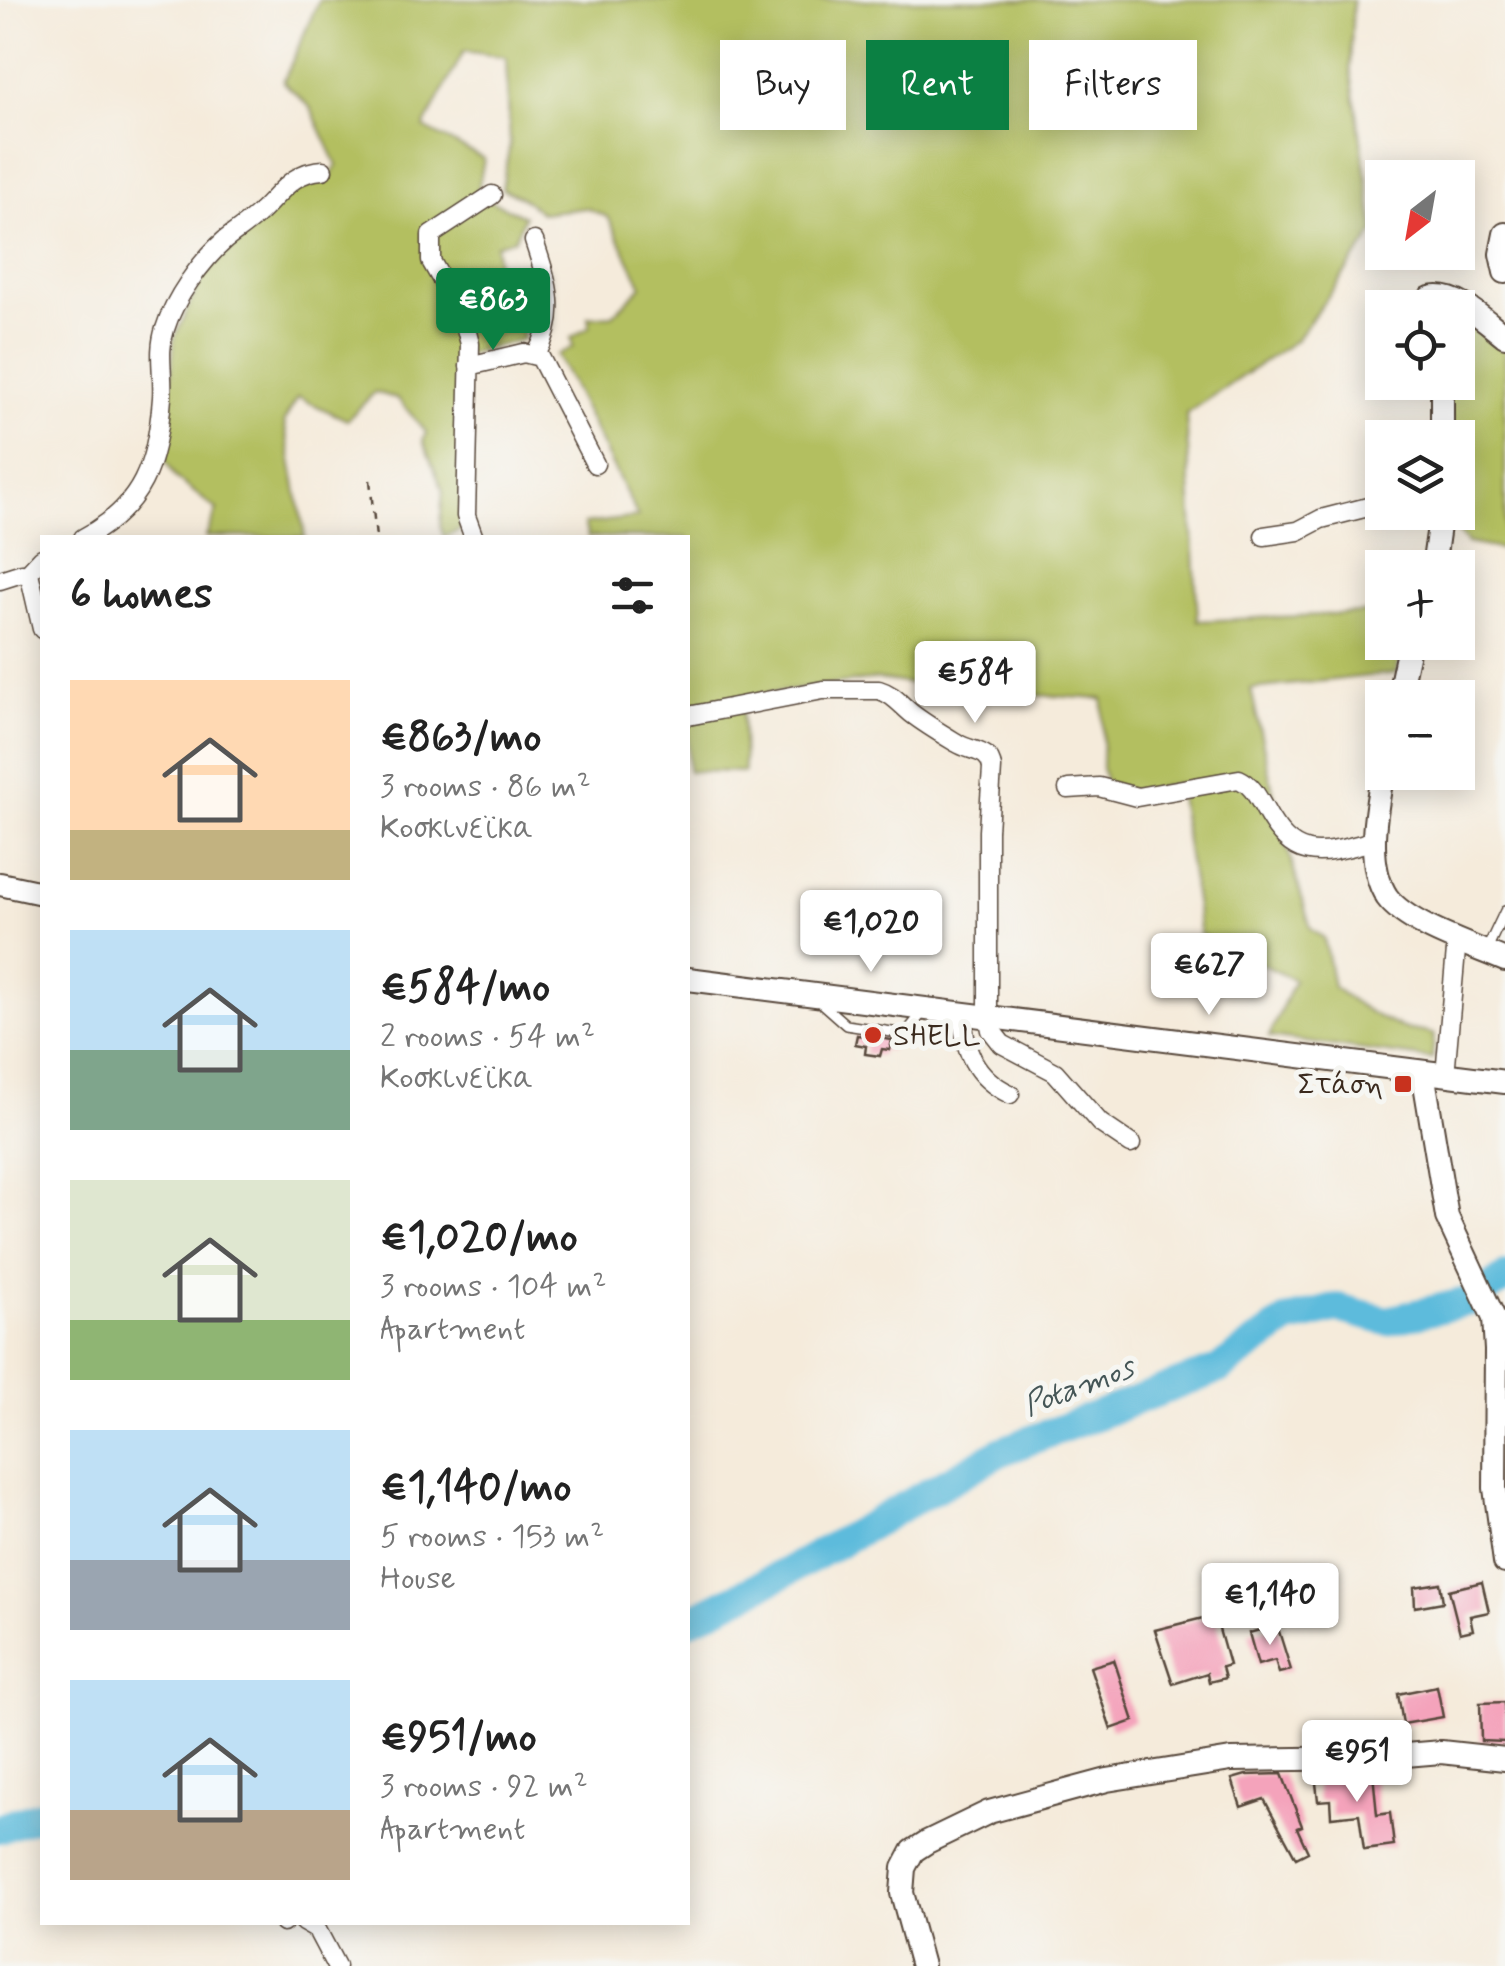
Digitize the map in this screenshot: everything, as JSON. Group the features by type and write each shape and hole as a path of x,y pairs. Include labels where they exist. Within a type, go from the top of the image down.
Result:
{"street":[{"path":"88,535 116,518 140,489 160,415 163,333 187,288 216,248 260,213 296,176 307,170 323,170"},
{"path":"473,535 466,516 470,344 463,317 431,260 431,236 492,195"},
{"path":"1505,234 1501,254 1505,272"},
{"path":"534,241 545,278 550,319 549,330 536,355"},
{"path":"1475,315 1505,336"},
{"path":"469,366 524,353 536,355 548,368 595,464"},
{"path":"1264,536 1298,531 1321,519 1365,508"},
{"path":"0,580 26,574 40,560"},
{"path":"26,574 32,581 40,619"},
{"path":"690,716 823,690 879,690 888,692 912,714 963,747 986,754 992,768 988,1016 996,1038 1055,1072 1100,1124 1132,1144"},
{"path":"1068,789 1099,787 1137,798 1239,779 1253,790 1274,828 1293,847 1310,852 1334,851 1376,840"},
{"path":"1381,790 1376,840 1378,870 1388,897 1414,918 1496,956"},
{"path":"0,884 40,894"},
{"path":"1458,939 1434,1074 1446,1217 1496,1312 1496,1488 1505,1562"},
{"path":"690,979 1505,1082"},
{"path":"962,1012 969,1058 992,1084 1010,1094"},
{"path":"922,1966 901,1877 915,1849 976,1816 1108,1780 1231,1760 1327,1760 1441,1752 1505,1759"},
{"path":"309,1925 318,1930 336,1966"}],"lane":[{"path":"1496,956 1505,911"}],"path":[{"path":"370,480 376,535"}],"green space":[{"path":"319,0 1353,0 1350,67 1365,166 1365,246 1296,340 1186,414 1198,621 1365,613 1365,660 1399,660 1396,673 1251,689 1279,819 1311,929 1324,938 1333,987 1384,1020 1434,1035 1432,1059 1269,1037 1294,980 1200,934 1177,783 1136,793 1106,783 1102,768 1103,699 964,691 876,679 742,697 744,772 690,771 690,535 587,535 584,524 638,517 557,355 573,347 571,338 590,326 588,317 613,315 642,286 608,217 586,208 541,213 521,197 502,189 510,143 506,57 464,51 424,128 484,159 477,195 524,216 515,238 496,245 497,272 481,279 484,315 518,309 523,339 464,355 461,530 443,535 440,526 443,491 423,441 426,432 398,399 375,392 347,420 298,397 284,421 305,535 207,535 217,510 176,478 165,460 174,339 204,273 309,175 329,179 337,165 310,107 283,82"},
{"path":"1475,314 1505,336 1505,550 1467,543 1457,530 1475,530 1475,420 1442,420 1442,400 1475,400"}],"building":[{"path":"857,1035 892,1040 890,1050 882,1049 880,1056 865,1054 866,1046 855,1044"},
{"path":"1482,1582 1489,1612 1470,1616 1473,1630 1460,1633 1449,1590"},
{"path":"1440,1583 1443,1602 1415,1607 1414,1587"},
{"path":"1215,1615 1229,1665 1222,1667 1225,1678 1209,1682 1207,1673 1173,1684 1155,1630"},
{"path":"1277,1625 1291,1670 1279,1673 1275,1660 1258,1665 1249,1633"},
{"path":"1114,1660 1134,1721 1111,1729 1090,1667"},
{"path":"1437,1686 1443,1717 1403,1724 1398,1694"},
{"path":"1505,1702 1505,1742 1481,1741 1480,1703"},
{"path":"1373,1773 1377,1815 1390,1813 1394,1846 1364,1850 1359,1814 1331,1817 1330,1800 1318,1801 1315,1774"},
{"path":"1282,1774 1308,1852 1296,1858 1264,1799 1241,1807 1232,1779"}],"waterway":[{"name":"Potamos","path":"690,1620 783,1574 1002,1451 1219,1369 1287,1321 1338,1308 1387,1321 1474,1300 1505,1277"},
{"name":"Potamos","path":"0,1828 40,1815"}],"place":[{"name":"SHELL","path":"873,1035"},
{"name":"Στάση","path":"1403,1084"}]}
